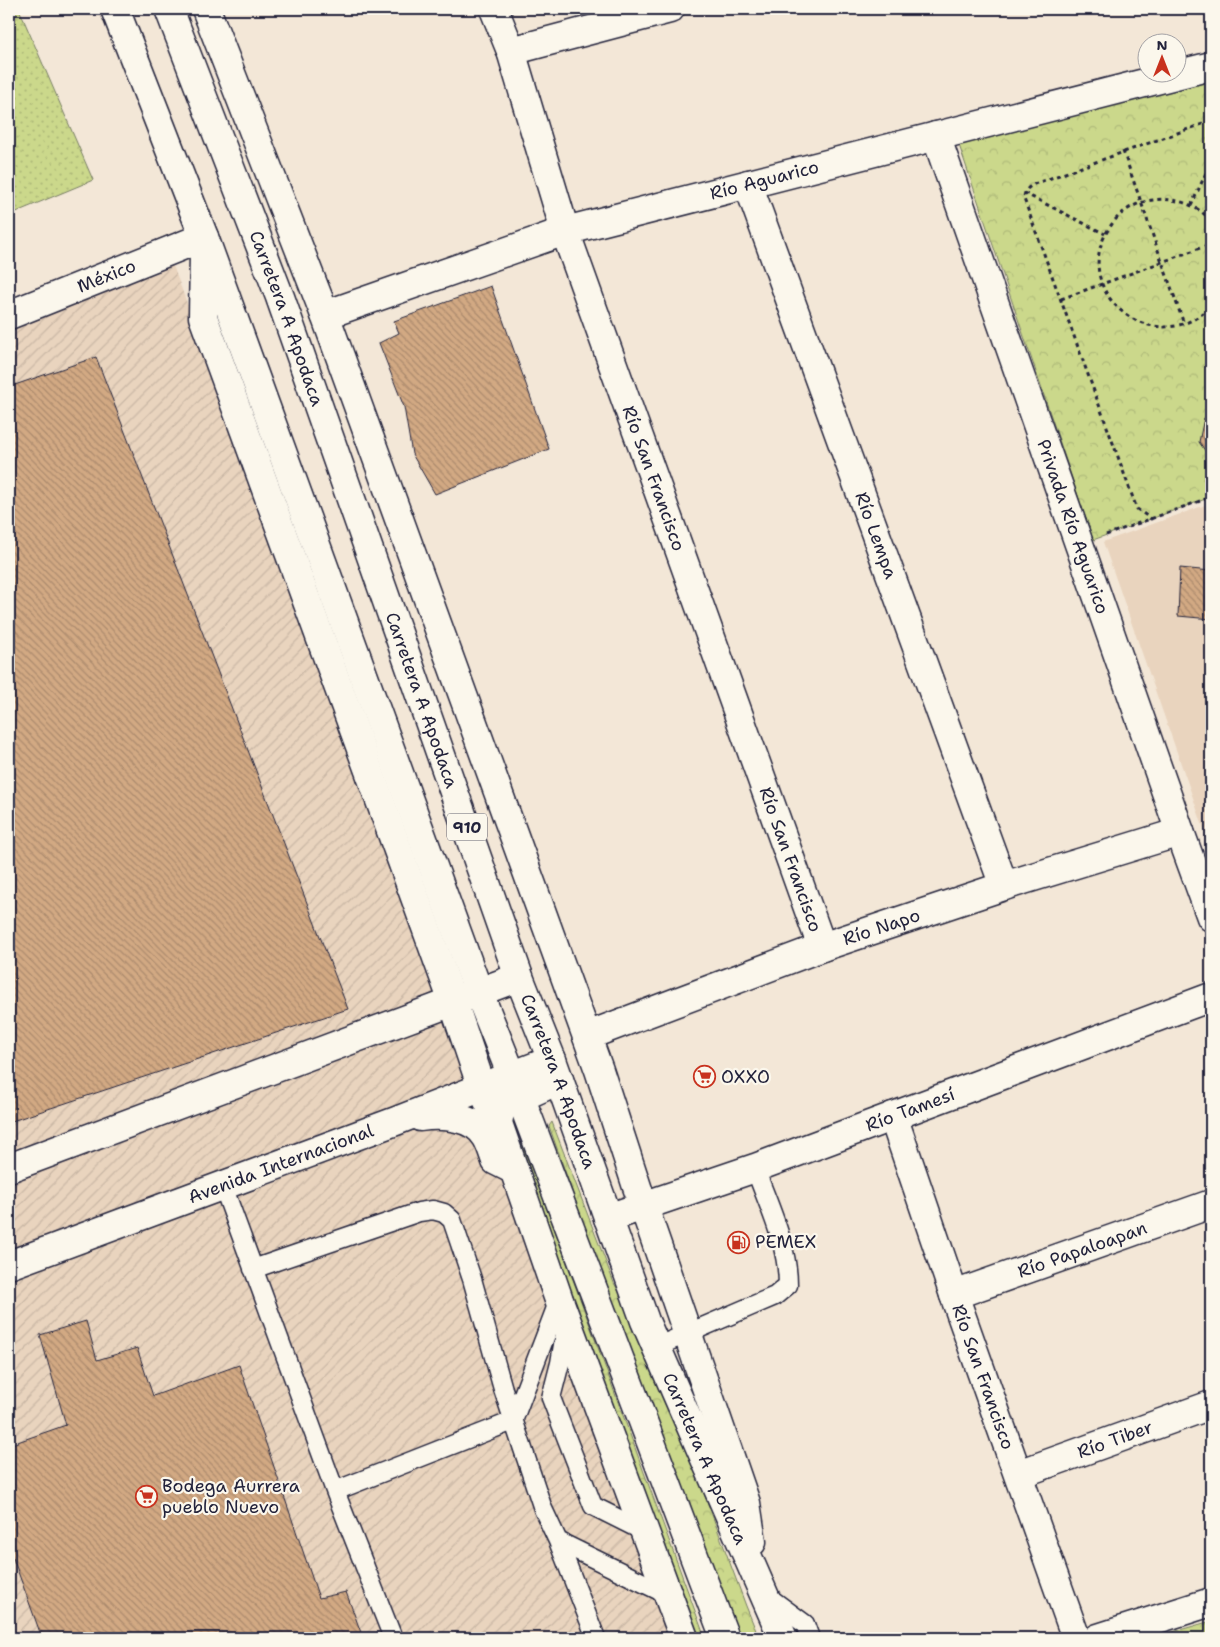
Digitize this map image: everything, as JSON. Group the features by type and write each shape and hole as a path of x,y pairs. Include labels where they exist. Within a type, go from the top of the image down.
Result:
{"main road":[{"name":"910","path":"115,9 204,237 479,993 725,1638"},
{"name":"Carretera A Apodaca","path":"169,9 280,297 519,977 556,1070 645,1321 783,1638"},
{"path":"206,9 325,315 586,1036 746,1503 761,1587"},
{"name":"Río San Francisco","path":"494,9 511,51 565,231 822,947"},
{"path":"511,51 670,9"},
{"name":"Río Aguarico","path":"325,315 565,231 1211,66"},
{"name":"Privada Río Aguarico","path":"936,136 1211,917"},
{"name":"Río Lempa","path":"748,184 1004,886"},
{"name":"México","path":"9,316 204,237"},
{"path":"204,237 203,317 453,1002 482,1088 498,1123 563,1311 684,1638"},
{"name":"Río Napo","path":"586,1036 822,947 1004,886 1180,832"},
{"path":"9,1168 519,977"},
{"name":"Río Tamesí","path":"608,1218 755,1168 1211,997"},
{"name":"Avenida Internacional","path":"9,1265 482,1088 516,1086 556,1070"},
{"path":"498,1123 500,1112 516,1086"},
{"path":"396,1121 428,1116 456,1118 476,1124 487,1138 496,1161 514,1170"},
{"name":"Río San Francisco","path":"893,1116 954,1295 1076,1638"},
{"name":"Río Papaloapan","path":"954,1295 1211,1204"},
{"name":"Río Tiber","path":"1019,1474 1211,1405"},
{"path":"1098,1638 1211,1602"}],"lane":[{"path":"656,1347 775,1296 788,1284 788,1269 784,1249 755,1168"},
{"path":"223,1186 335,1491 393,1638"},
{"path":"253,1269 419,1212 433,1210 444,1213 452,1220 472,1279 513,1421 543,1509 558,1541 596,1638"},
{"path":"335,1491 513,1421 563,1311"},
{"path":"563,1311 560,1363 551,1398 593,1506 645,1532"},
{"path":"558,1541 668,1595"},
{"path":"761,1587 805,1624 810,1638"}],"path":[{"path":"1151,519 1137,509 1024,199 1024,193 1034,184 1211,121"},
{"path":"1123,151 1184,324"},
{"path":"1191,206 1211,162"},
{"path":"1024,193 1105,234"},
{"path":"1211,221 1203,213 1191,206 1171,199 1142,202 1120,215 1105,234 1099,253 1099,271 1104,291 1118,310 1131,319 1146,325 1167,328 1184,324 1195,319 1211,306"},
{"path":"1061,299 1211,244"},
{"path":"1102,537 1211,496"}],"shaded area":[{"path":"169,255 685,1638 9,1638 9,322"},
{"path":"1211,503 1211,849 1103,542"}],"green space":[{"path":"9,9 19,9 93,180 9,215"},
{"path":"1211,77 1211,497 1093,540 959,145"},
{"path":"552,1122 614,1283 648,1343 759,1638 738,1638 660,1439 549,1126"},
{"path":"522,1141 705,1638 695,1638 519,1148"},
{"path":"1211,1621 1211,1638 1152,1638"}],"building":[{"path":"491,286 549,449 435,494 412,454 404,407 379,343 399,333 394,321"},
{"path":"96,357 348,1009 9,1122 9,387"},
{"path":"1211,415 1211,457 1199,442 1204,418"},
{"path":"1180,568 1211,571 1211,619 1178,616"},
{"name":"Bodega Aurrera pueblo Nuevo","path":"86,1321 97,1360 137,1348 153,1396 239,1365 319,1598 346,1592 363,1638 42,1638 9,1547 9,1445 66,1425 40,1335"}],"place":[{"name":"OXXO","path":"705,1077"},
{"name":"PEMEX","path":"739,1242"},
{"name":"Bodega Aurrera pueblo Nuevo","path":"146,1496"}]}
